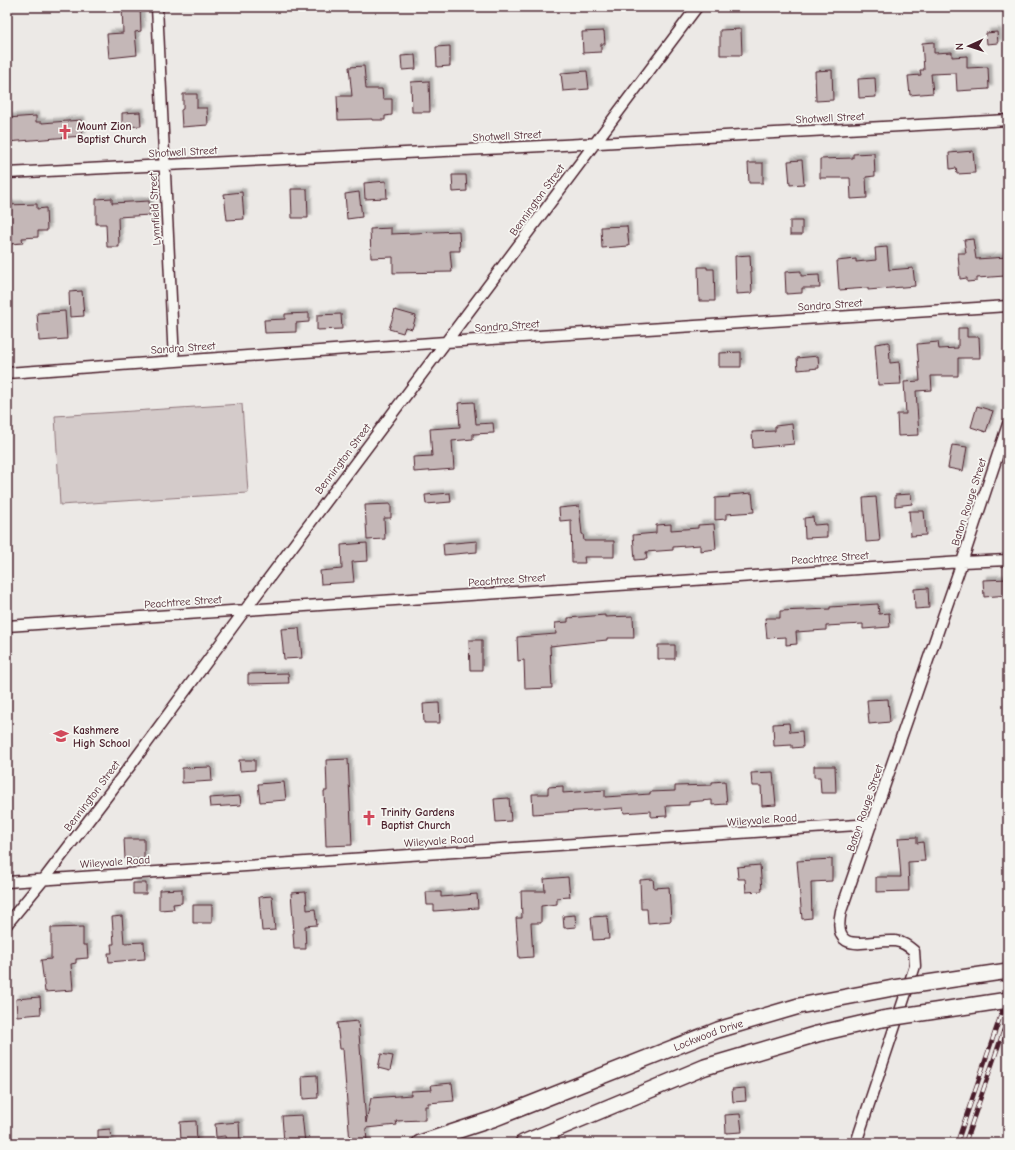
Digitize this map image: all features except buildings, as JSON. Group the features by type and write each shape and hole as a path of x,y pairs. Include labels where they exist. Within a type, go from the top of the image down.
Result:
{"main road":[{"name":"Lockwood Drive","path":"420,1143 493,1119 718,1030 799,1006 893,988 1008,971"},
{"path":"527,1142 705,1067 817,1034 882,1019 1008,1000"},
{"path":"455,1132 464,1140 465,1143"}],"street":[{"name":"Lynnfield Street","path":"157,7 174,361"},
{"name":"Bennington Street","path":"7,924 44,879 130,766 696,7"},
{"name":"Shotwell Street","path":"7,173 165,166 1008,120"},
{"name":"Sandra Street","path":"7,373 446,342 1008,306"},
{"name":"Baton Rouge Street","path":"856,1143 915,966 914,951 905,944 895,942 854,944 845,940 839,932 841,911 962,562 1008,424"},
{"name":"Peachtree Street","path":"7,626 1008,560"},
{"name":"Wileyvale Road","path":"7,882 872,824"}],"shaded area":[{"path":"242,404 248,493 60,505 55,416"}],"railway":[{"path":"957,1143 1008,994"},
{"path":"965,1143 1008,1018"}],"place":[{"name":"Mount Zion Baptist Church","path":"65,132"},
{"name":"Kashmere High School","path":"61,736"},
{"name":"Trinity Gardens Baptist Church","path":"369,818"}]}
